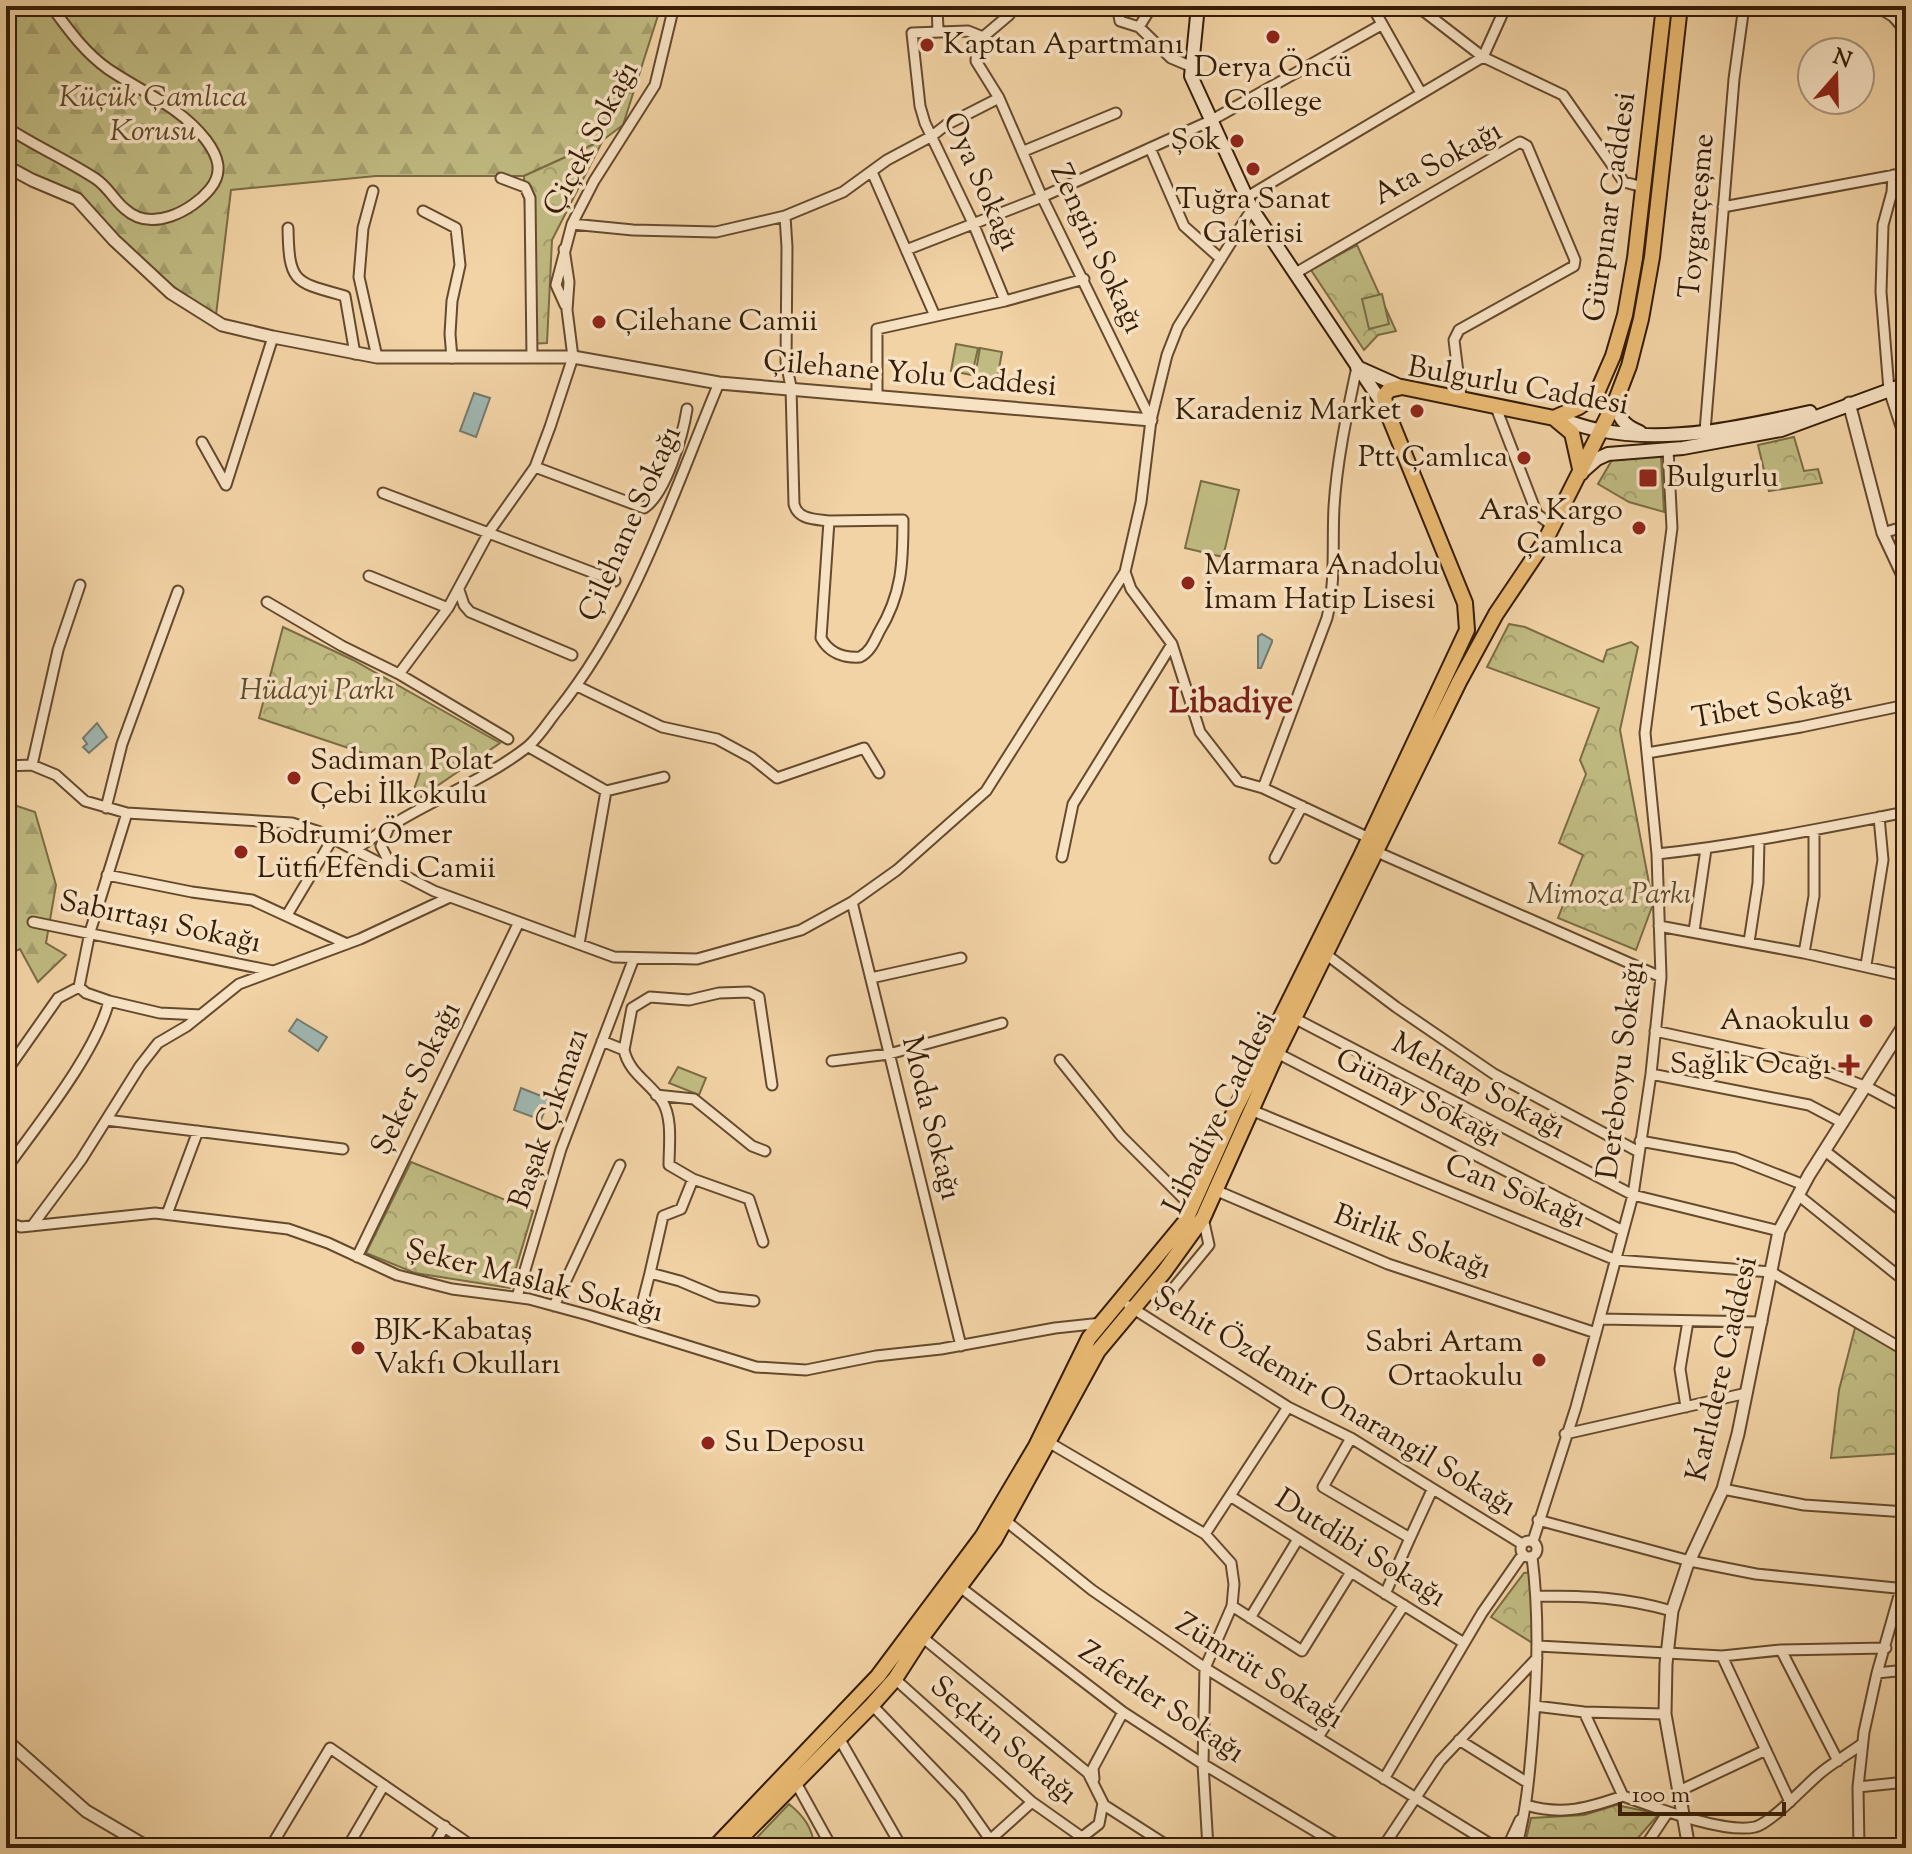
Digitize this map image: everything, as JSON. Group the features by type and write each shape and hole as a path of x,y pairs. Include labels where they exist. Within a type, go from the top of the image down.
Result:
{"main road":[{"path":"1198,6 1191,76 1250,203 1357,367 1402,387"},
{"name":"Gürpınar Caddesi","path":"1554,418 1596,395 1613,356 1630,287 1664,6"},
{"name":"Gürpınar Caddesi","path":"1496,614 1553,526 1616,400 1629,366 1652,257 1680,6"},
{"name":"Libadiye Caddesi","path":"714,1848 878,1676 982,1537 1043,1444 1127,1305 1185,1222 1198,1213 1235,1110 1467,630 1465,603 1386,409 1357,367"},
{"name":"Bulgurlu Caddesi","path":"1581,473 1608,454 1668,449 1781,430 1906,384"},
{"name":"Bulgurlu Caddesi","path":"1386,409 1384,396 1389,390 1402,387 1461,397 1600,431 1647,435 1744,427 1849,403"},
{"path":"1616,400 1621,420 1630,428 1647,435"},
{"path":"1554,418 1572,433 1581,473"},
{"path":"1465,603 1471,612 1482,617 1496,614"},
{"name":"Libadiye Caddesi","path":"731,1848 895,1679 1006,1521 1089,1338 1102,1323 1147,1292 1215,1190 1277,1053 1459,682 1496,614"}],"street":[{"path":"6,127 100,181 126,210 145,218 171,216 192,208 215,183 219,174 216,156 195,126 94,57 66,28 51,6"},
{"name":"Çiçek Sokağı","path":"573,357 567,310 556,285 564,249 572,224 594,181 655,85 674,6"},
{"path":"937,6 938,30 968,31 983,37 1009,15 1014,6"},
{"path":"1117,6 1120,21 1139,27 1171,58 1190,66"},
{"path":"1139,27 1152,6"},
{"path":"1372,6 1421,93"},
{"path":"1417,6 1483,57 1563,95 1624,182 1643,187"},
{"path":"6,766 32,765 56,775 85,801 127,813 292,823 333,838 353,851 450,897 614,957 697,959 801,930 852,902 897,870 986,791 1125,572 1141,502 1151,420 1163,366 1178,327 1221,259 1250,203 1421,93 1483,57 1506,6"},
{"name":"Toygarçeşme","path":"1705,431 1734,79 1744,6"},
{"path":"1878,6 1893,10 1906,30"},
{"path":"906,250 1042,197 1212,120 1381,25"},
{"name":"Oya Sokağı","path":"938,30 912,33 920,106 1005,301"},
{"name":"Zengin Sokağı","path":"983,37 977,46 976,61 999,98 1042,197 1151,420"},
{"path":"572,224 633,230 716,232 785,216 843,192 887,160 999,98"},
{"path":"1024,151 1116,113"},
{"name":"Ata Sokağı","path":"1294,274 1520,142 1527,146 1575,260 1574,266 1459,330 1454,340 1461,397"},
{"path":"1150,148 1184,226 1221,259"},
{"name":"Çilehane Yolu Caddesi","path":"6,166 77,199 114,240 171,293 222,325 273,337 377,357 573,357 719,383 1151,420"},
{"path":"872,172 935,316"},
{"path":"1723,207 1906,173"},
{"path":"1893,175 1883,225 1881,292 1889,390 1906,442"},
{"path":"501,178 525,187 530,198 532,356"},
{"path":"373,191 363,228 359,277 377,357"},
{"path":"423,211 456,228 460,265 452,301 452,358"},
{"path":"785,216 786,362 791,387 795,510 804,517 829,521 903,520 902,572 893,609 869,650 860,657 836,654 821,638 829,521"},
{"path":"288,228 288,264 304,285 345,296 355,354"},
{"path":"877,396 877,329 1005,301 1084,279"},
{"path":"202,442 226,485 273,337"},
{"path":"399,674 448,608 489,532 535,467 573,357"},
{"path":"1263,788 1327,618 1333,594 1338,454 1357,367"},
{"name":"Çilehane Sokağı","path":"353,851 529,747 577,686 614,627 643,569 719,383"},
{"path":"1849,403 1883,533 1906,582"},
{"path":"1495,405 1537,514 1553,526"},
{"path":"535,467 644,508 657,496 684,428 687,409"},
{"name":"Dereboyu Sokağı","path":"1527,1549 1576,1407 1633,1195 1651,1074 1661,977 1657,854 1645,733 1672,528 1668,449"},
{"path":"383,493 615,581"},
{"path":"1883,533 1906,526"},
{"path":"1125,572 1131,589 1172,644 1200,732 1238,781 1263,788 1369,838"},
{"path":"369,576 448,608"},
{"path":"32,765 58,650 80,585"},
{"path":"459,590 470,612 572,655"},
{"path":"106,808 122,744 178,591"},
{"path":"267,602 342,646 399,674 508,739"},
{"path":"1062,857 1073,804 1172,644"},
{"path":"577,686 662,727 717,739 752,758 777,778 864,748 879,773"},
{"name":"Tibet Sokağı","path":"1647,753 1801,727 1906,705"},
{"path":"529,747 606,791 664,777"},
{"path":"579,944 606,791"},
{"path":"1275,858 1302,806"},
{"path":"1657,854 1814,831 1906,812"},
{"path":"79,987 90,932 127,813"},
{"path":"1866,965 1883,860 1879,817"},
{"path":"389,827 381,846 393,870"},
{"path":"1804,953 1814,896 1814,831"},
{"path":"287,915 333,838"},
{"path":"1749,942 1758,883 1759,840"},
{"path":"1694,931 1706,849"},
{"path":"1377,852 1661,977"},
{"path":"107,875 252,900 347,944"},
{"path":"32,1226 81,1160 158,1043 201,1015 239,984 347,944 450,897"},
{"name":"Moda Sokağı","path":"852,902 961,1346"},
{"name":"Sabırtaşı Sokağı","path":"33,922 276,971"},
{"name":"Şeker Sokağı","path":"357,1257 519,922"},
{"path":"1659,926 1866,965 1906,976"},
{"path":"1327,955 1494,1074 1639,1146 1735,1158 1801,1190 1906,1282"},
{"name":"Başak Çıkmazı","path":"517,1297 561,1149 634,958"},
{"path":"871,978 961,958"},
{"path":"79,987 86,993 109,1001 160,1013 201,1015"},
{"path":"6,1072 58,998 79,987"},
{"path":"763,1242 749,1199 693,1179 669,1165 669,1126 663,1102 627,1062 624,1050 632,1008 650,997 689,1000 719,993 749,992 759,997 772,1085"},
{"path":"6,1169 88,1048 105,1016 109,1001"},
{"name":"Mehtap Sokağı","path":"1296,1019 1633,1195 1779,1231"},
{"name":"Karlıdere Caddesi","path":"1689,1848 1665,1714 1672,1611 1690,1561 1723,1489 1747,1393 1779,1231 1801,1190 1906,1022"},
{"path":"832,1061 889,1054 1002,1023"},
{"path":"1655,1031 1803,1063 1867,1087 1906,1108"},
{"path":"602,1041 624,1050"},
{"name":"Günay Sokağı","path":"1277,1053 1623,1231"},
{"path":"1060,1060 1121,1136 1198,1213"},
{"path":"1651,1074 1809,1105 1843,1123"},
{"path":"656,1095 694,1099 752,1146 765,1151"},
{"name":"Can Sokağı","path":"1251,1110 1616,1260 1771,1272"},
{"name":"Şeker Sokağı","path":"106,1120 343,1149"},
{"path":"167,1214 198,1131"},
{"path":"1825,1151 1906,1214"},
{"path":"554,1306 620,1165"},
{"path":"640,1312 663,1216 681,1209 693,1179"},
{"name":"Birlik Sokağı","path":"1215,1190 1388,1264 1596,1333"},
{"name":"Şeker Maslak Sokağı","path":"6,1222 21,1227 155,1213 288,1229 397,1275 452,1289 517,1297 554,1306 756,1367 806,1370 876,1356 1102,1323"},
{"path":"1771,1272 1906,1351"},
{"path":"650,1273 680,1281 718,1297 754,1301"},
{"name":"Şehit Özdemir Onarangil Sokağı","path":"1127,1305 1288,1407 1351,1438 1527,1549"},
{"path":"1600,1319 1762,1322"},
{"path":"1686,1407 1680,1369 1688,1321"},
{"path":"1565,1434 1747,1393"},
{"path":"1205,1534 1288,1407"},
{"path":"1351,1438 1323,1487 1410,1538"},
{"path":"1043,1444 1205,1534 1231,1563 1234,1584 1232,1606 1205,1668 1203,1764 1208,1848"},
{"path":"1723,1489 1804,1505 1906,1512"},
{"name":"Dutdibi Sokağı","path":"1385,1594 1432,1490"},
{"name":"Dutdibi Sokağı","path":"1230,1496 1464,1643"},
{"path":"1538,1520 1690,1561 1756,1574 1903,1589"},
{"name":"Zümrüt Sokağı","path":"1006,1521 1092,1590 1205,1668 1497,1848"},
{"path":"1250,1618 1298,1539"},
{"path":"1516,1848 1526,1805 1538,1646 1537,1596 1527,1549"},
{"path":"1384,1779 1464,1643 1527,1549"},
{"path":"1859,1848 1858,1787 1862,1744 1877,1673 1906,1571"},
{"path":"1232,1606 1302,1651 1351,1572"},
{"name":"Zaferler Sokağı","path":"960,1587 1123,1712 1343,1848"},
{"path":"1537,1596 1600,1596 1637,1601 1672,1611"},
{"path":"1318,1737 1404,1605"},
{"path":"922,1637 1088,1773 1104,1805 1171,1848"},
{"path":"1538,1646 1722,1656 1781,1650 1886,1648"},
{"path":"1781,1650 1838,1761"},
{"path":"1722,1656 1790,1802"},
{"path":"1377,1848 1387,1841 1440,1761 1537,1658"},
{"path":"1877,1673 1906,1670"},
{"name":"Seçkin Sokağı","path":"895,1679 1032,1802 1083,1838"},
{"path":"872,1705 960,1797 993,1843 1032,1802"},
{"path":"1535,1706 1584,1712 1665,1714"},
{"path":"1068,1848 1099,1824 1104,1805 1093,1768 1123,1712"},
{"path":"1584,1712 1623,1796"},
{"path":"839,1738 902,1848"},
{"path":"6,1740 86,1811 149,1848"},
{"path":"1459,1740 1528,1783"},
{"path":"1526,1805 1545,1811 1586,1809 1623,1796 1683,1817 1729,1826 1756,1827 1790,1802 1819,1774 1862,1744"},
{"path":"270,1848 330,1748 475,1848"},
{"path":"1679,1791 1766,1750"},
{"path":"795,1781 829,1848"},
{"path":"1858,1787 1906,1782"},
{"path":"347,1848 384,1785"},
{"path":"1507,1848 1526,1805"},
{"path":"1644,1848 1668,1812"},
{"path":"432,1848 445,1826"}],"green space":[{"name":"Küçük Çamlıca Korusu","path":"6,6 661,6 623,125 603,140 524,176 376,176 231,190 216,315 143,266 78,193 30,175 6,162"},
{"path":"603,140 552,240 547,343 529,344 524,176"},
{"path":"1357,245 1396,331 1378,335 1364,350 1311,270"},
{"path":"1382,294 1389,324 1369,329 1362,299"},
{"path":"956,344 978,348 972,375 951,371"},
{"path":"980,348 1002,352 997,380 975,376"},
{"path":"1794,437 1804,471 1818,469 1822,483 1769,491 1758,445"},
{"path":"1661,456 1664,512 1629,502 1598,484 1612,460"},
{"path":"1201,481 1239,490 1223,557 1185,548"},
{"name":"Mimoza Parkı","path":"1509,624 1525,627 1603,662 1607,650 1631,642 1638,647 1620,730 1653,904 1636,950 1558,918 1583,855 1559,843 1586,774 1580,760 1599,708 1487,667"},
{"name":"Hüdayi Parkı","path":"283,627 353,660 500,743 418,799 412,795 420,772 259,718"},
{"path":"9,773 8,803 35,812 56,885 46,943 66,955 38,982 20,949 6,955 6,775"},
{"path":"678,1067 706,1078 699,1095 669,1083"},
{"path":"411,1162 533,1211 510,1288 415,1273 366,1253"},
{"path":"1856,1324 1906,1355 1906,1453 1831,1458 1839,1390"},
{"path":"1533,1572 1534,1644 1491,1617 1524,1573"},
{"path":"789,1804 807,1823 815,1848 747,1848"},
{"path":"1616,1805 1659,1814 1629,1848 1524,1848 1531,1818 1584,1815"}],"water":[{"path":"474,393 490,398 476,437 460,431"},
{"path":"1262,634 1272,642 1261,668 1258,668 1258,636"},
{"path":"97,723 107,737 89,753 83,747 87,744 83,738"},
{"path":"297,1019 327,1037 318,1051 289,1031"},
{"path":"521,1088 549,1099 541,1120 514,1110"}],"place":[{"name":"Derya Öncü College","path":"1273,37"},
{"name":"Kaptan Apartmanı","path":"927,45"},
{"name":"Şok","path":"1237,141"},
{"name":"Tuğra Sanat Galerisi","path":"1253,169"},
{"name":"Çilehane Camii","path":"599,322"},
{"name":"Karadeniz Market","path":"1417,411"},
{"name":"Ptt Çamlıca","path":"1524,458"},
{"name":"Bulgurlu","path":"1648,478"},
{"name":"Aras Kargo Çamlıca","path":"1639,528"},
{"name":"Marmara Anadolu İmam Hatip Lisesi","path":"1188,583"},
{"name":"Sadıman Polat Çebi İlkokulu","path":"294,778"},
{"name":"Bodrumi Ömer Lütfi Efendi Camii","path":"241,852"},
{"name":"Anaokulu","path":"1866,1021"},
{"name":"Sağlık Ocağı","path":"1849,1065"},
{"name":"BJK-Kabataş Vakfı Okulları","path":"358,1348"},
{"name":"Sabri Artam Ortaokulu","path":"1539,1360"},
{"name":"Su Deposu","path":"708,1443"}],"district":[{"name":"Libadiye","path":"1231,703"}]}
